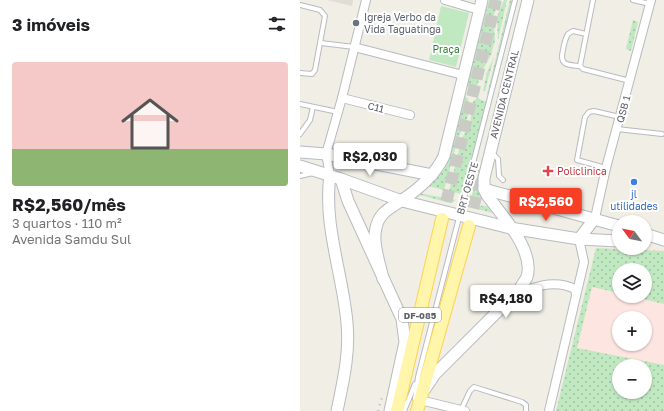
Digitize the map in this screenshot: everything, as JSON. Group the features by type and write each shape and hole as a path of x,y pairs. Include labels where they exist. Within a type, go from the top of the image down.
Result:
{"main road":[{"name":"AVENIDA CENTRAL","path":"484,189 484,178 490,152 528,0"},
{"path":"383,279 375,228 379,219 387,209 402,201 432,175 444,156 480,5"},
{"path":"300,152 326,154 432,175"},
{"path":"300,166 402,201 459,216 510,228 578,239 612,240"},
{"path":"325,174 347,322 348,348 337,411"},
{"path":"341,179 348,202 402,319 405,332 405,342 390,411"},
{"path":"484,189 612,224"},
{"path":"418,406 435,374 516,292 527,276 527,262 522,243 484,189"},
{"path":"578,239 595,218"},
{"name":"DF-085","path":"397,411 442,219"},
{"name":"DF-085","path":"418,406 469,226"},
{"path":"652,237 664,241"},
{"path":"652,241 664,241"}],"street":[{"path":"325,174 326,154 342,98 366,0"},
{"path":"445,0 480,5"},
{"name":"QSB 1","path":"595,218 606,168 651,2"},
{"path":"354,47 463,75"},
{"name":"C11","path":"342,98 410,115"},
{"path":"549,411 584,262 578,239"},
{"path":"516,292 545,284 560,284 574,289 576,294"},
{"path":"418,406 463,411"}],"lane":[{"name":"BRT OESTE","path":"413,411 418,377 515,0"},
{"path":"580,66 593,0"},
{"path":"634,0 651,2"},
{"path":"300,4 323,12 325,16 315,70 312,74 300,73"},
{"path":"586,34 573,32 568,34 561,56 562,61 566,64 580,66 583,69 630,81"},
{"path":"321,43 354,47"},
{"path":"300,104 338,112"},
{"path":"300,134 310,120 312,107"},
{"path":"606,168 577,160 586,117 589,112 594,111 620,118"},
{"path":"617,129 662,134"},
{"path":"490,152 498,159 499,176 503,180"},
{"path":"300,176 325,174"},
{"name":"BRT OESTE","path":"404,411 418,377"},
{"path":"463,411 470,391 474,387 522,402 526,405 526,411"}],"shaded area":[{"path":"327,0 353,0 352,6"},
{"path":"604,245 612,245 612,255 652,255 652,249 664,249 664,411 556,411 596,248"}],"green space":[{"path":"489,0 501,0 493,16 495,40 491,55 482,71 476,89 466,86"},
{"path":"504,0 507,0 498,40 497,17"},
{"path":"510,0 512,0 489,94 487,94"},
{"name":"Praça","path":"441,6 469,13 456,67 429,60"},
{"path":"633,20 638,22 631,51 626,49"},
{"path":"494,57 485,91 483,91 487,72"},
{"path":"464,95 468,99 470,107 466,123 458,138 444,190 428,186 444,170"},
{"path":"477,98 487,102 461,194 449,191 462,138 470,123 473,102"},
{"path":"487,143 489,199 471,198"},
{"path":"419,193 456,200 450,203 420,195"},
{"path":"473,205 495,207 501,215 477,209"},
{"path":"596,248 612,249 612,255 652,255 652,250 664,251 664,304 652,301 652,263 612,263 612,291 592,287 577,348 633,359 612,359 612,399 652,399 652,363 664,365 664,411 556,411"}],"tunnel":[{"path":"442,219 496,0"},
{"path":"469,226 482,171"}],"railway":[{"path":"378,411 382,397"}],"place":[{"name":"Igreja Verbo da Vida Taguatinga","path":"356,23"},
{"name":"Policlinica","path":"548,171"},
{"name":"jl utilidades","path":"634,182"}]}
